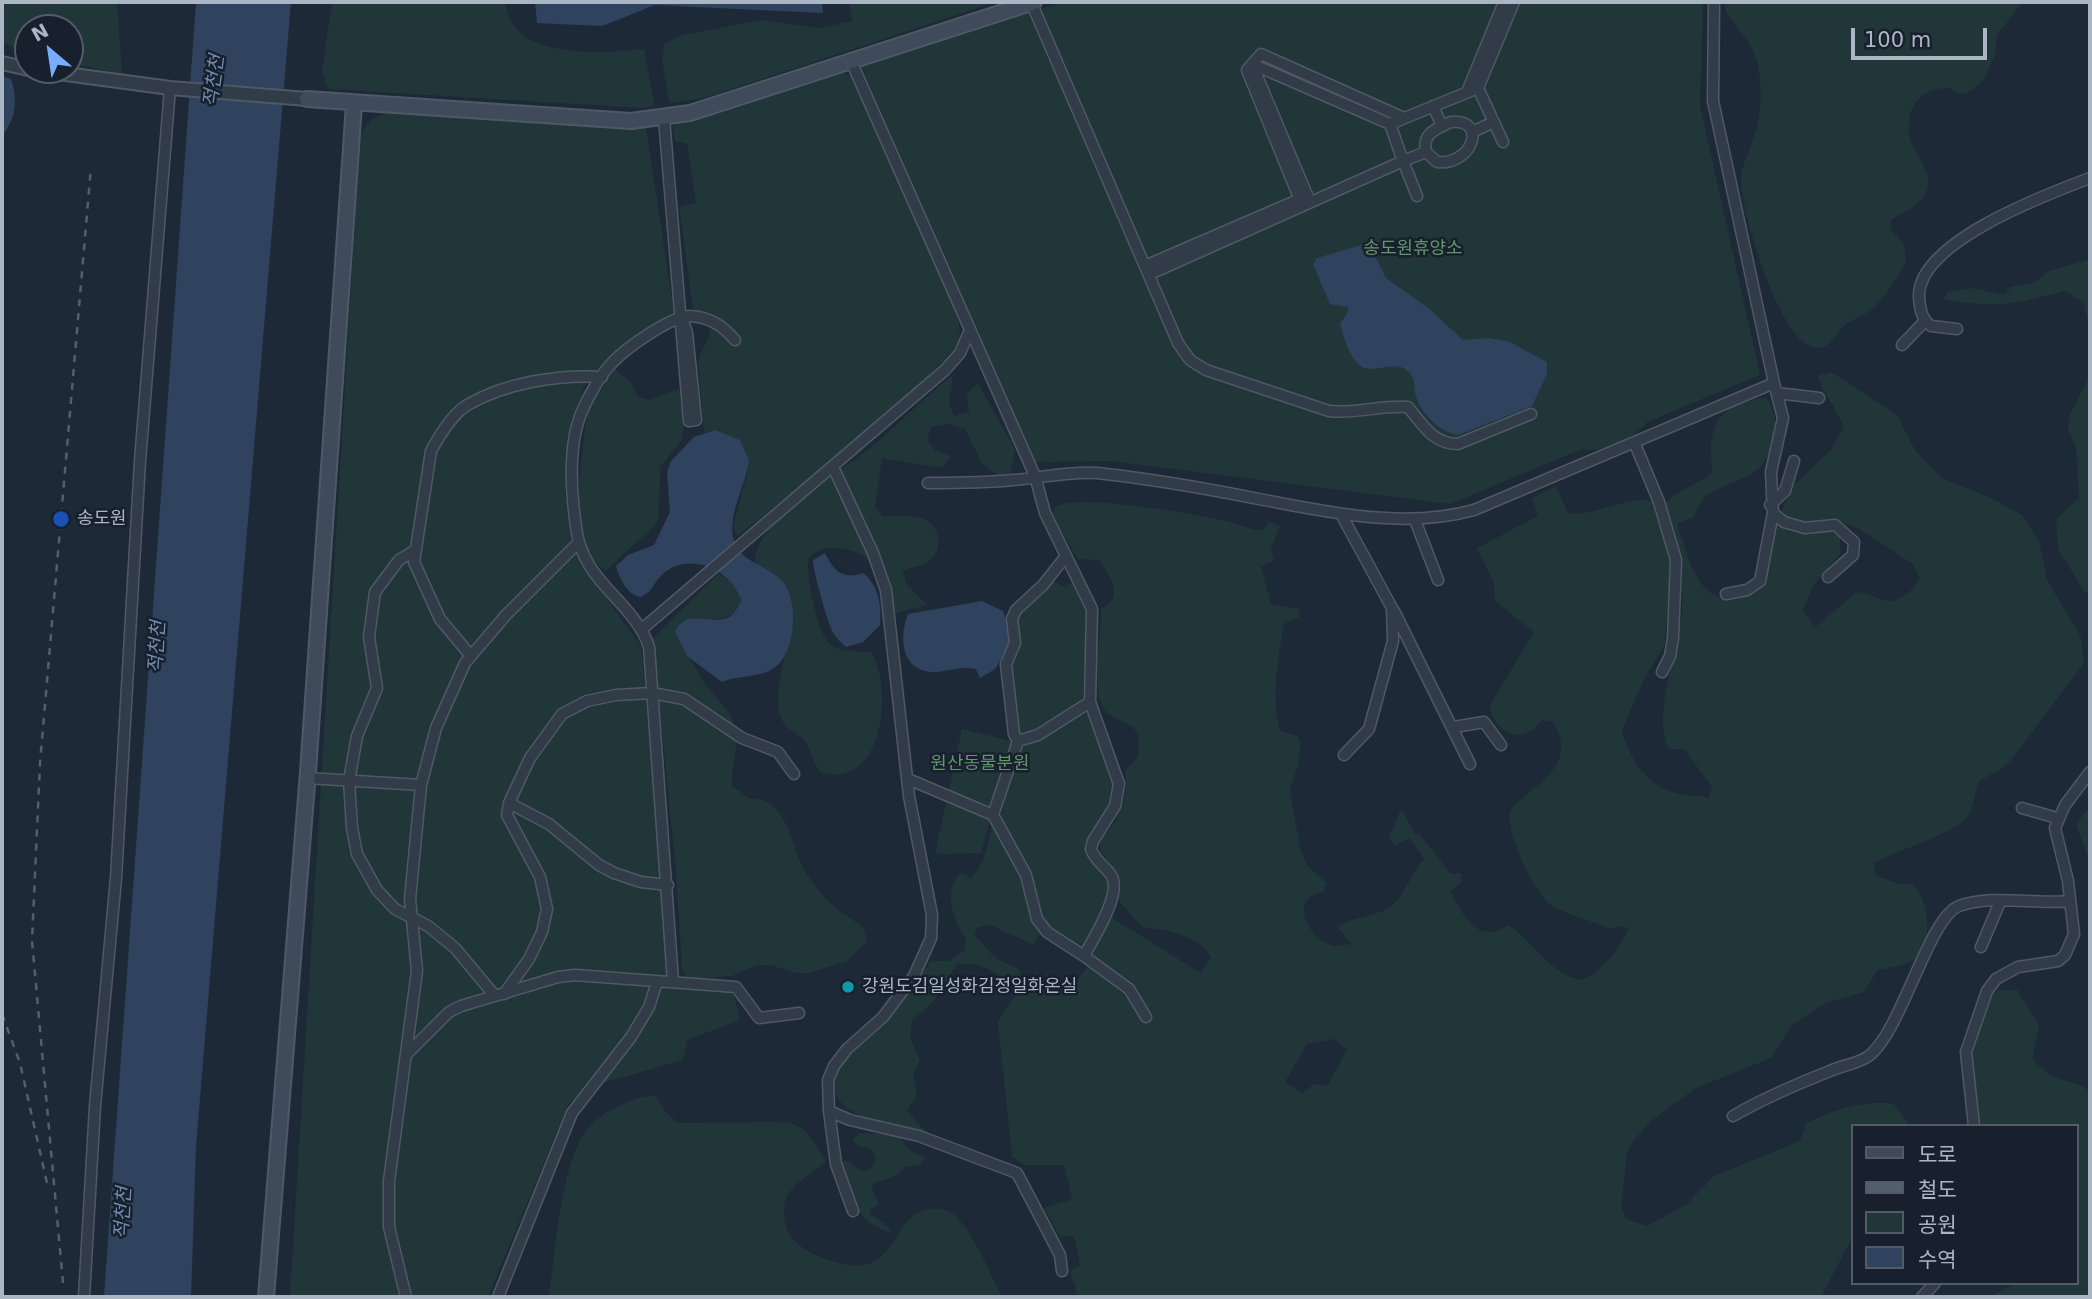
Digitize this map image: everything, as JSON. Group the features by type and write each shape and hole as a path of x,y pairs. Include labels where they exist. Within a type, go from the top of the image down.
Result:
{"main road":[{"path":"304,99 631,121 664,118 690,113 1032,2"},
{"path":"266,1297 307,778 354,104"}],"street":[{"path":"1032,2 1178,343 1190,360 1206,370 1329,411 1348,413 1390,406 1408,407 1434,438 1446,443 1458,444 1531,414"},
{"path":"1467,92 1504,2"},
{"path":"1252,64 1390,124 1478,88 1514,2"},
{"path":"1714,2 1713,101 1783,418 1771,471 1771,509 1760,581 1747,590 1726,594"},
{"path":"1252,64 1261,54 1404,118"},
{"path":"851,61 1035,475 1045,513 1092,609 1090,702 1119,790 1115,806 1093,841 1093,856 1111,875 1113,892 1110,907 1084,956"},
{"path":"1252,64 1305,201"},
{"path":"84,76 172,88 304,99"},
{"path":"84,1297 95,1106 116,878 140,461 172,88"},
{"path":"1478,88 1503,142"},
{"path":"1433,106 1442,126"},
{"path":"664,118 689,421 696,421 687,333 682,317"},
{"path":"1461,122 1472,132 1472,147 1458,163 1437,162 1426,152 1425,142 1429,133 1442,126 1461,122"},
{"path":"1472,132 1494,122"},
{"path":"1390,124 1417,196"},
{"path":"1148,270 1305,201 1426,152"},
{"path":"1957,329 1931,326 1925,321 1920,309 1919,291 1923,279 1962,239 1991,220 2090,178"},
{"path":"673,981 649,647 641,630 588,565 578,543 573,487 576,437 582,411 602,377 624,352 682,317 712,321 723,326 735,340"},
{"path":"1902,345 1925,321"},
{"path":"641,630 945,370 960,353 970,330"},
{"path":"471,656 440,618 414,562 431,451 438,438 466,405 511,387 582,376 602,377"},
{"path":"928,483 1015,480 1035,475 1093,473 1146,479 1340,514 1415,520 1445,518 1474,510 1775,388 1819,398"},
{"path":"1635,444 1659,502 1676,560 1673,638 1670,656 1662,672"},
{"path":"1771,509 1785,491 1794,461"},
{"path":"833,467 873,553 886,590 916,842 929,892 931,938 914,976 883,1017 847,1049 834,1066 828,1080 836,1164 853,1211"},
{"path":"1771,509 1784,522 1805,528 1835,524 1854,542 1853,555 1828,577"},
{"path":"1340,514 1454,727 1470,764"},
{"path":"1415,520 1438,580"},
{"path":"405,1297 389,1227 389,1181 417,971 410,899 421,785 436,727 471,656 506,615 578,543"},
{"path":"414,551 399,559 375,592 369,636 377,688 357,736 349,781 352,828 357,854 366,874 395,909 428,926 455,948 499,995"},
{"path":"993,815 1018,741 1014,734 1006,664 1015,643 1012,620 1016,610 1043,585 1066,556"},
{"path":"1366,746 1392,641 1392,608"},
{"path":"499,995 529,959 542,932 547,909 540,877 508,815 509,803 530,758 562,714 587,701 652,693 684,699 742,738 778,752 794,774"},
{"path":"1018,741 1038,734 1090,702"},
{"path":"1454,727 1484,722 1501,744"},
{"path":"1344,755 1369,729"},
{"path":"1974,1124 1966,1052 1987,991 1996,979 2018,967 2047,964 2065,955 2074,934 2055,828 2057,818 2090,772"},
{"path":"307,778 421,785"},
{"path":"908,779 993,815 1026,875 1037,919 1047,932 1129,989 1146,1017"},
{"path":"509,803 549,824 614,873 641,882 668,885"},
{"path":"2022,808 2057,818"},
{"path":"1733,1116 1780,1091 1870,1055 1882,1041 1907,995 1939,924 1956,907 1981,901 2070,901"},
{"path":"1981,947 2000,902"},
{"path":"406,1055 449,1012 499,995 575,975 736,987 759,1018 799,1013"},
{"path":"498,1297 572,1113 631,1037 649,1007 657,982"},
{"path":"830,1111 850,1120 919,1136 1017,1172 1060,1255 1062,1271"}],"green space":[{"path":"2,2 117,2 122,74 84,66 84,14 14,14 14,48 2,42"},
{"path":"332,2 506,2 511,21 523,35 540,44 583,51 644,49 655,106 642,108 328,89 322,71"},
{"path":"849,2 996,2 705,98 669,103 662,59 665,43 683,35 761,20 819,28 852,21"},
{"name":"송도원휴양소","path":"1062,2 1703,2 1700,106 1760,375 1647,422 1635,433 1617,443 1598,449 1582,449 1450,504 1111,461 1036,462 861,66"},
{"path":"1724,2 2023,2 1997,35 1995,56 1983,81 1967,93 1958,94 1950,88 1939,89 1930,91 1916,102 1909,118 1910,138 1925,169 1927,189 1917,204 1891,220 1891,230 1904,243 1906,261 1879,302 1868,312 1845,325 1823,347 1812,347 1799,339 1787,322 1764,272 1747,218 1741,180 1759,114 1759,71 1752,49 1730,19"},
{"path":"840,72 853,76 954,307 960,335 948,356 925,380 821,470 737,537 733,527 748,470 715,430 704,432 698,360 710,334 707,320 693,308 679,207 696,203 687,144 675,141 673,126"},
{"path":"389,113 646,127 674,313 611,358 585,385 571,421 565,493 571,544 579,561 641,646 668,945 668,988 733,990 740,1020 687,1040 683,1060 589,1087 569,1103 488,1297 290,1297 360,138 371,121"},
{"path":"2088,260 2090,329 2083,302 2065,291 2005,304 1977,304 1944,299 1947,292 1972,288 2004,295 2011,287 2033,283 2049,271"},
{"path":"615,369 631,383 638,397 649,400 679,389 684,426 681,441 660,467 659,515 656,524 606,571 586,554 580,525 579,481 587,412"},
{"path":"1831,372 1897,415 1915,450 1941,478 1989,497 2022,515 2039,541 2047,580 2081,637 2084,663 2012,759 2003,768 1979,781 1967,818 1952,829 1873,863 1876,876 1900,884 1913,884 1918,891 1926,910 1927,931 1926,941 1916,958 1903,965 1878,970 1864,992 1825,1003 1792,1025 1771,1058 1696,1088 1651,1121 1633,1141 1627,1154 1621,1206 1626,1219 1647,1226 1687,1204 1714,1176 1800,1141 1806,1123 1859,1105 1894,1104 1909,1124 1850,1124 1850,1242 1821,1297 1078,1297 1070,1271 1080,1265 1074,1236 1060,1237 1044,1208 1072,1199 1064,1165 1025,1165 1012,1157 998,1023 1010,1003 1029,985 1046,980 1070,989 1089,965 1136,1005 1143,1020 1151,1020 1137,990 1089,954 1108,919 1112,918 1201,973 1211,957 1198,943 1181,934 1142,927 1119,901 1117,874 1100,850 1100,841 1117,819 1126,789 1125,770 1138,757 1139,735 1131,726 1108,713 1100,701 1098,662 1101,610 1112,599 1114,586 1099,560 1078,559 1051,514 1056,506 1091,502 1115,504 1195,515 1256,530 1264,530 1269,522 1280,526 1271,548 1274,560 1261,567 1271,604 1299,609 1299,617 1284,624 1276,678 1276,704 1280,731 1298,736 1301,745 1290,790 1300,848 1307,865 1327,883 1323,892 1312,895 1306,902 1304,910 1310,928 1317,936 1335,946 1352,944 1337,927 1389,908 1402,893 1424,859 1409,838 1395,846 1389,838 1401,809 1416,834 1420,835 1451,874 1461,873 1462,882 1450,892 1473,925 1488,932 1509,925 1551,965 1582,980 1610,958 1629,928 1620,926 1611,929 1551,905 1537,889 1517,847 1510,821 1511,810 1553,770 1561,753 1561,744 1553,722 1543,720 1528,733 1518,735 1506,731 1493,717 1490,705 1534,632 1495,601 1494,583 1477,548 1538,516 1532,498 1556,486 1568,513 1590,512 1633,501 1655,502 1672,568 1664,647 1644,679 1622,730 1638,766 1652,781 1674,793 1709,798 1712,787 1684,749 1669,749 1664,734 1664,702 1679,636 1682,605 1677,548 1665,504 1712,472 1714,429 1725,412 1735,406 1766,397 1774,415 1775,429 1769,453 1761,466 1749,475 1712,492 1698,506 1694,517 1677,524 1688,558 1708,590 1717,596 1728,598 1764,582 1775,520 1802,532 1828,529 1840,538 1840,554 1814,584 1803,611 1815,627 1857,592 1884,600 1895,600 1910,591 1920,578 1913,564 1858,528 1834,520 1804,524 1780,514 1793,486 1831,450 1843,427 1818,376","holes":["1334,1039 1347,1050 1327,1086 1314,1084 1302,1093 1285,1082 1307,1044"]},
{"path":"2090,376 2090,595 2084,591 2058,549 2056,520 2079,498 2076,447 2068,430 2069,416"},
{"path":"950,377 953,380 949,402 954,416 969,412 967,394 978,383 1015,450 1010,475 999,476 982,464 965,429 947,424 931,427 927,441 936,451 952,457 942,468 882,458 875,506 883,516 923,519 933,526 938,537 937,549 930,560 903,570 906,583 927,605 896,613 870,562 851,551 824,549 808,559 811,593 822,632 838,649 872,653 879,670 882,691 882,713 870,753 857,767 841,774 820,772 805,742 786,726 779,709 779,683 794,616 755,562 759,546 783,514 870,448"},
{"path":"718,574 731,582 738,591 738,608 723,618 695,617 687,656 734,723 736,739 732,786 750,799 763,800 781,815 808,876 832,906 864,928 867,941 848,961 809,973 796,973 771,965 757,965 732,976 686,979 682,967 676,873 653,638"},
{"path":"1050,579 1062,586 1076,582 1086,612 1088,641 1082,701 1026,734 1020,733 1016,726 1008,663 1017,615"},
{"path":"1087,709 1115,781 1116,795 1089,842 1111,887 1105,910 1081,949 1046,928 1000,820 1019,746"},
{"name":"원산동물분원","path":"962,729 1011,741 981,853 935,854"},
{"path":"2090,806 2090,862 2076,824"},
{"path":"992,826 1022,876 1032,917 1041,932 1034,945 990,925 977,928 974,934 996,959 1019,969 1021,981 1005,978 977,965 957,964 934,1001 912,1020 910,1038 920,1060 913,1073 917,1095 907,1111 928,1134 909,1132 857,1114 847,1108 835,1091 837,1067 899,1007 931,961 949,961 965,950 965,937 954,914 952,886 962,873 971,878 980,866"},
{"path":"1999,990 2017,990 2039,1025 2032,1059 2052,1076 2080,1085 2090,1092 2090,1297 1989,1297 2013,1285 2078,1285 2078,1124 1969,1124 1966,1092 1971,1059 1992,995"},
{"path":"655,1095 665,1111 678,1123 789,1122 805,1130 826,1161 792,1190 785,1202 784,1212 789,1233 807,1251 832,1261 856,1266 873,1262 885,1253 913,1216 927,1209 945,1210 953,1214 970,1234 1002,1297 549,1297 565,1184 579,1142 588,1128 610,1110 627,1102"},
{"path":"859,1133 898,1135 909,1150 925,1158 920,1165 906,1167 891,1178 873,1183 872,1188 879,1205 870,1209 871,1214 890,1228 890,1232 869,1222 850,1195 841,1161 848,1161 863,1172 872,1167 876,1159 872,1150 855,1144 853,1140"}],"water":[{"name":"적천천","path":"196,2 291,2 196,1146 191,1297 104,1297"},
{"path":"535,2 822,2 823,13 655,5 602,26 537,23"},
{"path":"2,76 11,79 15,102 13,116 2,136"},
{"path":"1368,243 1386,278 1427,307 1463,340 1489,338 1508,341 1547,362 1547,374 1532,406 1458,435 1438,426 1422,409 1408,371 1396,366 1368,369 1357,363 1349,350 1340,324 1348,312 1348,307 1330,304 1313,264 1317,258"},
{"path":"715,430 740,440 749,460 734,513 735,544 749,560 781,580 787,588 793,612 791,639 787,651 774,668 722,682 687,656 675,632 681,623 689,619 718,620 735,612 741,600 729,580 709,567 686,564 664,573 641,597 628,590 616,566 628,555 654,545 670,512 667,473 671,461 694,437"},
{"path":"825,553 835,569 849,575 863,573 875,589 880,625 863,642 846,647 832,629 813,565 813,560"},
{"path":"982,601 1003,611 1012,640 995,669 980,678 976,669 925,671 910,661 903,644 908,614"}],"railway":[{"path":"63,1283 32,941 40,763 91,167"},
{"path":"2,1014 20,1063 47,1183"}],"place":[{"name":"송도원","path":"61,519"},
{"name":"강원도김일성화김정일화온실","path":"848,987"}]}
